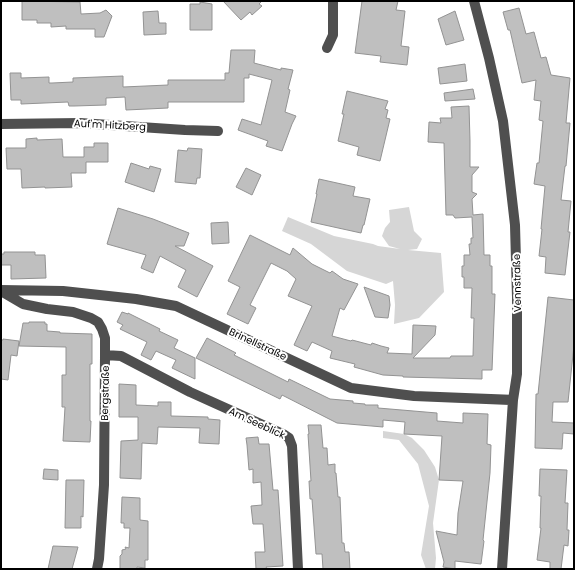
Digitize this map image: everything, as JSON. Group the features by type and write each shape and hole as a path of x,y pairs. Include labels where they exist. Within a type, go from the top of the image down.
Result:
{"street":[{"path":"327,48 333,36 333,1"},
{"name":"Vennstraße","path":"474,1 503,121 515,225 517,374 513,400 502,569"},
{"name":"Auf'm Hitzberg","path":"1,124 80,123 218,131"},
{"name":"Brinellstraße","path":"1,290 62,291 136,299 176,306 351,388 414,396 513,400"},
{"name":"Bergstraße","path":"1,290 23,304 73,312 91,318 98,322 102,329 105,338 104,485 97,569"},
{"name":"Am Seeblick","path":"105,355 120,356 190,392 289,438 292,446 298,569"}],"shaded area":[{"path":"409,207 414,231 422,239 417,249 408,250 441,253 444,292 419,318 394,324 395,305 393,281 386,284 347,271 311,244 282,231 288,217 334,236 378,246 400,249 389,246 382,236 385,228 390,222 389,210"},
{"path":"383,431 404,434 412,438 424,450 435,467 439,480 433,523 436,558 435,569 426,569 421,555 429,506 418,464 399,440 383,438"}],"building":[{"path":"22,1 80,2 81,14 100,13 106,10 112,16 104,37 95,37 95,29 66,29 66,26 51,27 51,23 37,23 37,20 22,20"},
{"path":"223,1 262,1 259,4 262,6 252,15 250,12 241,20"},
{"path":"362,1 398,1 396,10 405,11 401,46 409,47 407,65 380,62 381,56 355,53"},
{"path":"200,2 212,4 212,30 190,30 190,4 200,4"},
{"path":"519,8 526,34 534,32 541,58 546,57 551,75 570,78 566,123 570,123 561,200 571,201 568,232 570,232 565,275 545,273 546,257 539,256 545,186 534,184 537,163 539,163 543,121 539,120 541,101 534,100 536,80 522,83 510,30 508,30 503,12"},
{"path":"158,11 159,23 166,23 166,34 144,35 143,12"},
{"path":"455,11 464,40 446,45 438,19"},
{"path":"231,50 255,50 254,63 281,70 281,68 293,70 288,89 290,90 285,112 296,116 282,151 266,146 268,141 238,130 242,119 261,125 272,80 249,74 249,78 244,78 244,102 168,102 168,108 126,110 125,97 106,98 106,105 74,106 69,106 68,102 21,104 21,100 11,100 10,73 21,73 21,78 49,77 49,83 73,82 73,78 123,76 123,87 168,85 168,80 225,80 225,73 229,73"},
{"path":"465,64 467,81 440,84 438,68"},
{"path":"473,89 475,99 445,101 444,93"},
{"path":"347,91 388,101 385,109 388,110 386,118 390,119 380,161 357,155 359,147 338,141"},
{"path":"469,106 470,167 479,167 472,175 472,192 477,194 472,199 473,215 483,214 484,255 490,255 490,266 492,266 492,294 495,294 492,370 482,370 482,379 383,375 354,367 355,364 330,358 332,351 312,342 307,351 294,345 312,306 288,296 296,279 287,271 271,263 250,305 256,308 248,324 227,314 240,287 228,281 250,235 290,255 293,248 312,264 330,273 332,271 343,279 358,284 344,310 340,308 332,336 371,345 372,343 389,348 387,353 412,354 413,325 436,326 435,335 413,358 450,358 451,356 473,356 474,318 471,318 472,288 464,288 464,277 462,277 464,255 470,255 469,244 471,244 471,238 473,238 472,217 455,218 453,215 446,215 444,143 428,142 429,122 441,123 440,118 452,118 451,107"},
{"path":"37,138 37,140 62,139 63,157 84,157 84,147 94,147 94,143 108,143 108,162 86,162 86,173 71,173 72,187 22,188 21,169 7,169 6,148 26,148 26,139"},
{"path":"188,148 202,149 200,178 197,178 196,184 175,182 178,150 187,151"},
{"path":"131,163 149,169 150,166 161,169 154,192 125,182"},
{"path":"246,168 261,175 252,195 236,187"},
{"path":"319,179 355,187 353,196 370,199 361,233 311,222"},
{"path":"118,208 153,219 189,233 184,246 175,246 213,266 197,297 178,287 186,270 160,256 153,273 141,268 146,255 107,244"},
{"path":"228,222 229,243 212,244 211,223"},
{"path":"4,252 35,252 35,255 45,255 46,278 11,279 11,265 1,265 1,254 4,254"},
{"path":"364,287 389,296 390,305 388,318 375,317"},
{"path":"548,297 574,300 574,345 568,402 553,402 552,422 574,423 574,434 563,433 562,449 535,448 536,394 538,394"},
{"path":"122,312 128,313 160,329 159,331 178,340 174,348 195,358 195,379 172,368 176,360 156,351 151,360 141,355 147,342 120,329 123,325 117,322"},
{"path":"45,322 45,324 47,324 47,331 92,334 92,364 90,364 90,442 63,441 65,407 62,407 62,375 66,375 66,347 19,346 23,323"},
{"path":"207,338 236,353 234,355 288,382 289,379 330,399 353,401 353,403 365,405 378,405 378,408 437,413 437,421 463,423 463,413 488,414 487,444 491,445 490,473 481,564 455,561 455,569 443,567 444,562 436,531 457,535 458,513 463,481 439,480 442,436 404,434 405,422 383,420 383,427 337,423 282,395 280,399 196,358"},
{"path":"1,340 19,341 17,356 11,355 8,380 1,379"},
{"path":"119,384 136,385 136,405 158,406 158,402 171,402 171,416 208,417 208,419 220,420 219,444 199,443 200,428 158,427 157,444 142,443 141,479 120,478 121,441 138,440 138,417 119,417"},
{"path":"308,425 321,425 323,448 327,448 328,465 335,464 338,497 340,497 342,543 344,543 345,552 349,552 350,569 323,569 322,554 316,554 312,499 310,499 309,481 311,481"},
{"path":"258,437 259,444 269,444 273,490 278,490 283,566 266,567 267,569 256,569 255,552 265,552 263,524 253,524 251,506 262,505 261,482 253,483 253,469 249,470 246,438"},
{"path":"44,469 58,470 58,480 43,479"},
{"path":"540,469 567,470 565,503 568,503 567,530 569,530 568,546 564,545 561,569 550,569 550,562 537,560 541,528 541,496 539,496"},
{"path":"66,480 84,480 83,517 81,516 81,528 65,528"},
{"path":"122,497 140,498 140,520 148,521 148,560 145,560 145,568 137,567 137,569 120,569 120,556 122,554 122,550 126,549 125,547 129,548 130,528 124,528 124,523 121,523"},
{"path":"53,546 78,547 72,569 48,569"}]}
